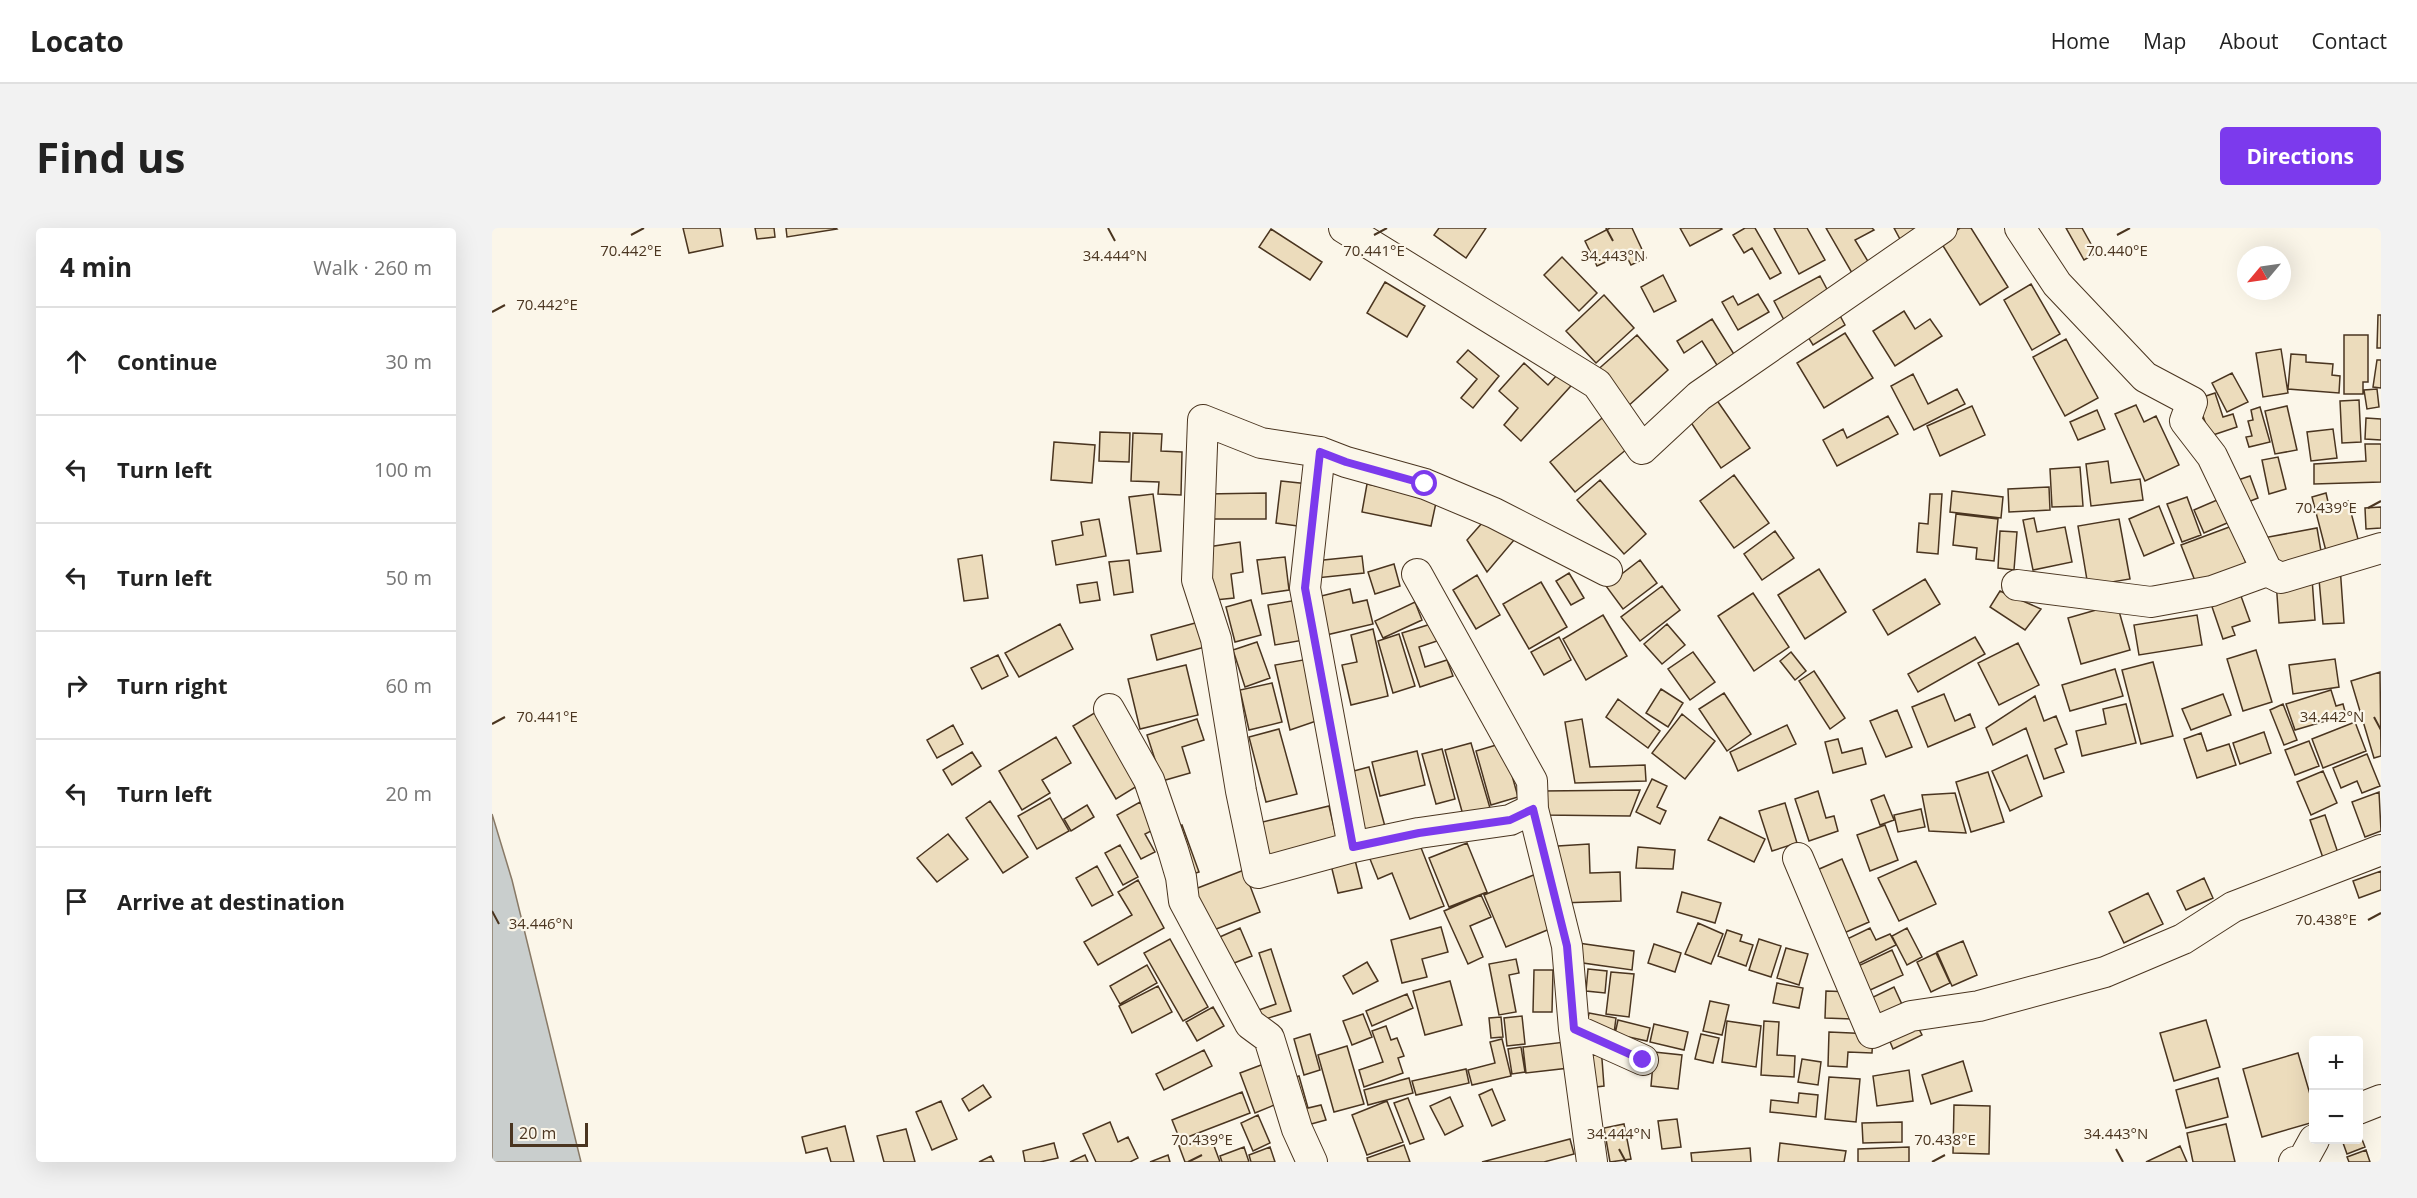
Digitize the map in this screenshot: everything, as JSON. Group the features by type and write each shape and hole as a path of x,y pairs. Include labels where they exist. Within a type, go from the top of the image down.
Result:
{"street":[{"path":"1344,228 1597,384 1642,449 1699,396 1942,228"},
{"path":"2020,228 2057,284 2145,377 2192,402 2186,421 2212,456 2266,571 2281,578 2381,548"},
{"path":"1533,809 1510,820 1419,833 1353,847 1258,873 1241,791 1216,639 1197,580 1203,420 1261,443 1320,452 1346,462 1425,484 1494,513 1607,571"},
{"path":"1320,452 1305,588 1353,847"},
{"path":"2018,585 2151,602 2212,591 2266,571"},
{"path":"1417,574 1532,781 1533,809 1567,946 1574,1029 1592,1162"},
{"path":"1109,709 1149,780 1181,877 1184,901 1250,1024 1269,1038 1297,1129 1312,1162"},
{"path":"1798,858 1872,1033 1911,1016 1979,1006 2105,972 2182,939 2233,908 2381,850"},
{"path":"1574,1029 1643,1060"},
{"path":"2363,1107 2381,1100"},
{"path":"2294,1162 2303,1160 2312,1144"}],"shaded area":[{"path":"492,814 512,880 581,1162 492,1162"}],"building":[{"path":"683,228 720,228 723,246 689,253"},
{"path":"755,228 774,228 775,237 757,239"},
{"path":"786,228 836,228 837,229 787,237"},
{"path":"1439,228 1486,228 1466,258 1434,235"},
{"path":"1610,228 1632,228 1646,258 1631,265 1625,253 1597,266 1585,241"},
{"path":"1680,228 1721,228 1722,229 1690,246"},
{"path":"1745,228 1755,228 1781,273 1770,279 1752,248 1744,253 1733,235"},
{"path":"1774,228 1807,228 1825,260 1799,274"},
{"path":"1826,228 1872,228 1874,230 1855,240 1869,263 1852,273"},
{"path":"1894,228 1915,228 1917,232 1901,241"},
{"path":"1960,228 1971,228 2008,287 1980,305 1940,241"},
{"path":"2066,228 2082,228 2096,253 2084,260"},
{"path":"1271,229 1322,262 1310,280 1259,247"},
{"path":"1562,257 1597,293 1579,311 1544,275"},
{"path":"1663,275 1676,301 1654,312 1641,287"},
{"path":"1820,276 1830,295 1784,320 1774,301"},
{"path":"1385,282 1425,306 1407,337 1367,313"},
{"path":"2031,284 2060,334 2032,350 2004,300"},
{"path":"1758,294 1769,312 1738,330 1722,302 1733,296 1738,305"},
{"path":"1604,295 1634,328 1596,363 1566,331"},
{"path":"1904,311 1915,329 1930,319 1942,336 1895,366 1873,331"},
{"path":"1838,312 1845,325 1813,345 1805,332"},
{"path":"2378,315 2381,315 2381,348 2377,348"},
{"path":"1712,319 1737,359 1720,370 1702,341 1684,353 1677,341"},
{"path":"1845,333 1873,378 1824,408 1797,363"},
{"path":"1637,335 1668,370 1626,408 1594,373"},
{"path":"2344,335 2368,335 2368,382 2363,382 2363,394 2344,394"},
{"path":"2066,339 2098,398 2065,416 2033,357"},
{"path":"2281,349 2288,393 2263,397 2256,353"},
{"path":"1468,350 1499,376 1473,408 1461,398 1477,379 1457,362"},
{"path":"2291,354 2306,355 2306,362 2333,364 2332,375 2340,376 2339,393 2288,389"},
{"path":"2377,360 2381,360 2381,388 2373,387"},
{"path":"1524,363 1548,385 1566,365 1579,377 1521,441 1504,425 1518,408 1499,391"},
{"path":"2232,373 2248,402 2227,412 2212,383"},
{"path":"1913,374 1928,404 1957,389 1965,404 1914,430 1891,386"},
{"path":"2377,389 2379,407 2367,409 2364,390"},
{"path":"2215,393 2223,417 2233,414 2237,427 2210,436 2197,399"},
{"path":"1716,399 1750,448 1721,468 1688,418"},
{"path":"2359,400 2361,442 2342,443 2340,401"},
{"path":"2136,405 2144,422 2156,416 2179,465 2145,481 2115,414"},
{"path":"1972,406 1985,435 1940,456 1927,426"},
{"path":"2287,406 2297,450 2275,454 2265,411"},
{"path":"2260,407 2270,442 2249,447 2246,437 2252,436 2248,421 2253,420 2251,410"},
{"path":"2097,410 2105,429 2078,440 2070,422"},
{"path":"1608,413 1633,444 1575,492 1550,462"},
{"path":"1888,416 1898,434 1837,466 1823,440 1843,429 1847,438"},
{"path":"2366,418 2381,419 2381,440 2365,439"},
{"path":"2333,429 2337,458 2311,461 2307,432"},
{"path":"1100,432 1130,433 1129,462 1099,461"},
{"path":"1133,433 1162,434 1161,451 1182,452 1181,495 1158,494 1159,482 1131,481"},
{"path":"1054,442 1095,445 1092,483 1051,480"},
{"path":"2365,444 2381,444 2381,482 2314,484 2314,464 2366,461"},
{"path":"2278,457 2286,489 2269,494 2262,460"},
{"path":"2108,461 2111,483 2140,479 2143,500 2091,506 2086,464"},
{"path":"2080,467 2083,506 2052,507 2050,469"},
{"path":"1734,475 1769,523 1734,548 1700,501"},
{"path":"2250,476 2258,498 2243,504 2235,481"},
{"path":"1600,480 1646,534 1624,554 1577,500"},
{"path":"1281,481 1309,484 1305,527 1276,523"},
{"path":"1367,484 1437,498 1431,526 1362,512"},
{"path":"2049,487 2050,510 2009,512 2008,489"},
{"path":"1952,491 2003,497 2001,518 1950,512"},
{"path":"1266,493 1266,519 1205,519 1205,494"},
{"path":"2326,493 2329,506 2348,501 2359,543 2326,551 2312,497"},
{"path":"1153,494 1161,551 1137,554 1129,497"},
{"path":"1930,494 1942,494 1938,554 1917,552 1919,523 1928,524"},
{"path":"2187,497 2201,535 2182,542 2167,504"},
{"path":"2224,497 2234,520 2204,533 2194,510"},
{"path":"2159,506 2174,543 2144,556 2129,519"},
{"path":"2381,507 2381,528 2366,529 2365,508"},
{"path":"1956,514 1998,519 1994,561 1976,559 1977,548 1953,545"},
{"path":"2034,518 2037,532 2065,527 2072,562 2033,570 2023,520"},
{"path":"1099,519 1106,556 1056,565 1052,541 1083,535 1081,522"},
{"path":"2119,519 2130,579 2088,586 2078,526"},
{"path":"1483,522 1514,540 1487,572 1467,540"},
{"path":"2232,526 2247,566 2197,586 2181,545"},
{"path":"2317,528 2322,557 2268,568 2263,538"},
{"path":"1775,531 1794,558 1762,580 1744,554"},
{"path":"2000,531 2017,532 2014,570 1998,568"},
{"path":"1240,542 1243,572 1231,574 1234,598 1215,600 1208,547"},
{"path":"982,555 988,598 964,601 958,559"},
{"path":"1362,556 1364,573 1316,578 1314,561"},
{"path":"1285,557 1289,590 1262,594 1257,560"},
{"path":"1129,560 1133,592 1114,595 1109,562"},
{"path":"1640,560 1657,583 1623,609 1606,586"},
{"path":"1394,564 1400,586 1375,594 1368,572"},
{"path":"2340,566 2344,623 2323,624 2318,568"},
{"path":"1819,569 1846,612 1805,639 1778,595"},
{"path":"1569,573 1584,598 1571,605 1556,581"},
{"path":"1477,575 1500,615 1476,629 1453,590"},
{"path":"2312,578 2315,620 2279,623 2276,581"},
{"path":"1925,579 1940,604 1888,635 1873,610"},
{"path":"1097,582 1100,600 1080,603 1077,585"},
{"path":"1541,582 1567,627 1529,649 1503,604"},
{"path":"2237,585 2250,621 2232,627 2235,635 2223,639 2208,595"},
{"path":"1662,586 1680,610 1640,641 1621,617"},
{"path":"1350,589 1353,603 1367,600 1373,624 1322,636 1313,598"},
{"path":"2000,591 2041,609 2025,630 1990,607"},
{"path":"1753,593 1789,647 1754,671 1718,616"},
{"path":"1303,599 1310,639 1275,645 1268,605"},
{"path":"1251,600 1261,635 1235,642 1226,607"},
{"path":"1415,602 1422,620 1383,638 1375,621"},
{"path":"2117,604 2130,650 2081,664 2068,618"},
{"path":"1603,615 1627,656 1586,680 1563,639"},
{"path":"2197,615 2202,645 2139,655 2134,625"},
{"path":"1199,622 1205,647 1157,660 1151,635"},
{"path":"1060,624 1073,649 1019,677 1005,653"},
{"path":"1431,624 1437,641 1419,647 1425,667 1447,660 1453,676 1420,687 1402,633"},
{"path":"1667,624 1685,645 1662,664 1644,644"},
{"path":"1373,629 1388,696 1351,705 1342,665 1357,662 1351,635"},
{"path":"1399,634 1415,686 1393,693 1378,641"},
{"path":"1559,637 1571,660 1544,675 1531,652"},
{"path":"1975,637 1985,654 1918,692 1908,674"},
{"path":"1257,642 1270,678 1245,687 1233,650"},
{"path":"2018,643 2039,685 1999,705 1978,663"},
{"path":"2256,650 2272,702 2243,711 2227,659"},
{"path":"1693,652 1715,682 1690,700 1668,669"},
{"path":"1791,652 1806,671 1795,680 1780,661"},
{"path":"998,655 1008,676 982,689 971,668"},
{"path":"1314,658 1325,718 1290,730 1275,665"},
{"path":"2335,659 2339,687 2293,694 2289,665"},
{"path":"2153,662 2173,736 2141,744 2122,670"},
{"path":"1186,665 1198,715 1140,729 1128,679"},
{"path":"2115,669 2123,696 2070,711 2062,685"},
{"path":"1814,671 1845,718 1830,729 1799,681"},
{"path":"2380,672 2381,756 2374,758 2351,681"},
{"path":"1272,683 1282,722 1249,730 1240,690"},
{"path":"1661,689 1683,703 1668,727 1646,713"},
{"path":"2331,690 2336,706 2343,704 2346,715 2295,730 2286,704"},
{"path":"1724,693 1751,734 1727,751 1699,709"},
{"path":"1944,694 1955,721 1970,714 1975,727 1928,747 1912,707"},
{"path":"2223,694 2231,715 2191,730 2182,709"},
{"path":"2035,696 2044,721 2056,716 2067,744 2055,749 2064,772 2044,779 2026,728 1993,745 1986,728"},
{"path":"1618,699 1660,731 1648,748 1606,717"},
{"path":"2126,704 2136,743 2082,756 2076,731 2106,724 2103,709"},
{"path":"2283,704 2297,740 2284,745 2270,710"},
{"path":"1101,709 1142,783 1116,799 1073,726"},
{"path":"1897,710 1912,747 1886,757 1870,721"},
{"path":"1682,714 1715,741 1685,779 1652,753"},
{"path":"1197,719 1204,740 1182,747 1190,773 1162,781 1147,735"},
{"path":"1582,719 1590,767 1645,765 1646,781 1575,783 1565,722"},
{"path":"2355,722 2366,751 2323,768 2312,739"},
{"path":"953,725 963,744 937,758 927,740"},
{"path":"1787,725 1796,744 1738,771 1730,752"},
{"path":"1279,729 1297,794 1266,802 1249,737"},
{"path":"2264,732 2271,753 2240,764 2233,743"},
{"path":"2201,733 2207,751 2229,744 2236,765 2197,778 2184,739"},
{"path":"1056,737 1071,763 1042,780 1050,793 1022,810 999,771"},
{"path":"1838,739 1842,753 1862,748 1866,764 1833,773 1825,742"},
{"path":"2309,741 2319,766 2295,775 2285,750"},
{"path":"1471,743 1490,808 1463,815 1445,750"},
{"path":"1503,743 1518,797 1491,805 1476,751"},
{"path":"1442,749 1455,799 1436,804 1422,754"},
{"path":"1417,751 1425,785 1380,796 1372,762"},
{"path":"972,752 981,766 952,785 943,770"},
{"path":"2367,754 2380,786 2362,793 2357,781 2341,788 2333,768"},
{"path":"2027,755 2042,796 2010,811 1992,771"},
{"path":"1369,767 1387,834 1364,840 1346,773"},
{"path":"2323,771 2337,803 2311,815 2297,782"},
{"path":"1988,772 2004,822 1971,832 1956,782"},
{"path":"1652,779 1667,786 1657,807 1666,811 1660,824 1636,812"},
{"path":"1640,790 1630,816 1542,815 1542,791"},
{"path":"1818,791 1826,818 1834,816 1838,831 1809,841 1795,799"},
{"path":"2379,792 2381,831 2365,837 2352,802"},
{"path":"1955,793 1966,833 1929,831 1922,795"},
{"path":"1884,795 1894,820 1880,825 1871,800"},
{"path":"1050,798 1069,831 1037,849 1018,816"},
{"path":"990,801 1028,857 1003,873 966,818"},
{"path":"1140,802 1155,829 1145,834 1155,852 1141,859 1117,815"},
{"path":"1785,803 1797,843 1772,851 1759,811"},
{"path":"1087,805 1094,817 1071,831 1064,819"},
{"path":"1329,806 1337,840 1258,858 1250,825"},
{"path":"1921,809 1925,827 1898,832 1894,815"},
{"path":"2325,815 2338,853 2323,858 2310,820"},
{"path":"1720,817 1765,839 1754,862 1708,840"},
{"path":"1182,825 1199,872 1186,876 1169,830"},
{"path":"1885,825 1898,860 1870,871 1857,835"},
{"path":"948,834 968,859 937,882 917,858"},
{"path":"1416,835 1444,906 1410,919 1392,873 1378,879 1368,854"},
{"path":"1467,843 1487,892 1449,907 1429,858"},
{"path":"1589,844 1590,873 1620,872 1621,901 1560,903 1558,846"},
{"path":"1120,845 1138,877 1123,885 1105,853"},
{"path":"1638,847 1675,850 1673,869 1636,868"},
{"path":"1353,852 1362,888 1338,893 1329,857"},
{"path":"1842,859 1869,922 1844,933 1817,870"},
{"path":"1916,861 1936,904 1899,921 1878,878"},
{"path":"1097,866 1113,895 1092,906 1076,878"},
{"path":"1244,870 1260,912 1206,933 1190,891"},
{"path":"2381,871 2381,890 2359,898 2353,881"},
{"path":"1536,874 1557,926 1506,947 1484,895"},
{"path":"2204,878 2213,898 2186,910 2177,891"},
{"path":"1138,880 1164,928 1098,965 1084,942 1132,915 1118,892"},
{"path":"1682,892 1721,903 1715,923 1677,912"},
{"path":"2148,893 2163,924 2124,943 2109,912"},
{"path":"1481,895 1491,917 1470,926 1483,957 1468,964 1444,911"},
{"path":"1698,923 1723,934 1711,964 1685,954"},
{"path":"1441,927 1448,952 1422,959 1427,977 1402,983 1391,940"},
{"path":"1240,928 1252,956 1224,967 1213,940"},
{"path":"1870,928 1876,940 1890,934 1896,945 1858,964 1845,940"},
{"path":"1907,928 1922,957 1907,965 1892,936"},
{"path":"1727,930 1742,935 1740,941 1753,945 1746,966 1718,956"},
{"path":"1170,939 1208,1007 1183,1021 1144,953"},
{"path":"1759,939 1781,946 1771,977 1749,970"},
{"path":"1963,941 1977,975 1952,986 1937,952"},
{"path":"1578,943 1634,951 1632,970 1576,962"},
{"path":"1654,944 1681,953 1675,972 1648,963"},
{"path":"1786,948 1808,954 1799,985 1777,978"},
{"path":"1271,949 1291,1011 1259,1021 1256,1011 1276,1004 1259,953"},
{"path":"1892,950 1903,975 1868,991 1856,967"},
{"path":"1936,953 1950,983 1931,992 1917,962"},
{"path":"1516,959 1519,973 1509,975 1516,1012 1499,1015 1489,964"},
{"path":"1367,962 1378,981 1353,994 1343,976"},
{"path":"1147,965 1157,983 1120,1004 1110,986"},
{"path":"1588,969 1607,971 1605,993 1586,991"},
{"path":"1534,970 1553,970 1552,1012 1533,1012"},
{"path":"1611,972 1634,974 1629,1017 1606,1014"},
{"path":"1450,981 1462,1025 1425,1035 1413,991"},
{"path":"1777,983 1803,988 1799,1008 1773,1003"},
{"path":"1158,986 1172,1012 1132,1033 1119,1006"},
{"path":"1894,987 1905,1011 1879,1024 1867,1000"},
{"path":"1826,991 1853,992 1852,1019 1825,1018"},
{"path":"1407,994 1413,1008 1372,1026 1366,1011"},
{"path":"1710,1001 1729,1005 1722,1035 1703,1031"},
{"path":"1213,1007 1224,1026 1197,1041 1186,1022"},
{"path":"1589,1013 1616,1018 1614,1033 1586,1028"},
{"path":"1363,1014 1372,1037 1352,1045 1343,1021"},
{"path":"1522,1016 1525,1044 1507,1046 1504,1018"},
{"path":"1501,1017 1503,1037 1491,1038 1489,1018"},
{"path":"1914,1019 1922,1035 1893,1049 1886,1032"},
{"path":"1618,1020 1650,1028 1647,1041 1615,1034"},
{"path":"2206,1020 2220,1067 2174,1081 2160,1033"},
{"path":"1727,1021 1761,1026 1756,1067 1722,1062"},
{"path":"1764,1021 1779,1022 1777,1055 1795,1056 1794,1077 1761,1075"},
{"path":"1654,1024 1688,1032 1684,1050 1650,1042"},
{"path":"1386,1026 1391,1040 1397,1038 1404,1056 1398,1058 1403,1073 1364,1087 1359,1070 1383,1062 1372,1031"},
{"path":"1829,1032 1873,1034 1872,1053 1848,1052 1847,1067 1828,1066"},
{"path":"1310,1034 1320,1070 1304,1075 1294,1039"},
{"path":"1701,1034 1719,1038 1713,1063 1695,1059"},
{"path":"1502,1039 1511,1076 1472,1085 1468,1070 1495,1063 1490,1042"},
{"path":"1565,1042 1569,1068 1526,1073 1523,1047"},
{"path":"1347,1046 1364,1104 1334,1112 1318,1055"},
{"path":"1601,1046 1604,1086 1588,1088 1584,1047"},
{"path":"1521,1047 1525,1072 1512,1074 1508,1049"},
{"path":"1204,1050 1212,1066 1164,1090 1156,1074"},
{"path":"1654,1052 1682,1055 1678,1089 1651,1086"},
{"path":"2298,1053 2309,1091 2309,1123 2262,1137 2243,1069"},
{"path":"1802,1059 1821,1062 1818,1085 1798,1082"},
{"path":"1963,1061 1972,1091 1931,1104 1922,1075"},
{"path":"1269,1062 1284,1101 1255,1113 1240,1073"},
{"path":"1466,1069 1469,1083 1416,1095 1412,1081"},
{"path":"1909,1070 1913,1101 1877,1106 1873,1076"},
{"path":"1299,1076 1308,1108 1321,1105 1326,1120 1300,1127 1286,1080"},
{"path":"1829,1077 1860,1079 1856,1122 1825,1119"},
{"path":"1409,1078 1413,1093 1368,1105 1364,1090"},
{"path":"2218,1078 2228,1117 2186,1128 2176,1090"},
{"path":"983,1085 991,1097 969,1111 962,1099"},
{"path":"1492,1089 1505,1120 1492,1126 1479,1095"},
{"path":"1242,1092 1250,1113 1180,1140 1172,1120"},
{"path":"1799,1093 1818,1095 1816,1117 1770,1112 1771,1100 1798,1103"},
{"path":"1450,1097 1463,1126 1445,1135 1430,1106"},
{"path":"1408,1098 1424,1139 1410,1144 1394,1103"},
{"path":"941,1101 957,1139 932,1150 916,1112"},
{"path":"1387,1101 1403,1142 1367,1155 1352,1115"},
{"path":"1954,1105 1990,1106 1989,1154 1953,1153"},
{"path":"1258,1115 1270,1143 1253,1151 1241,1123"},
{"path":"1677,1119 1681,1147 1662,1149 1658,1121"},
{"path":"1110,1122 1118,1142 1128,1137 1138,1158 1130,1162 1096,1162 1083,1134"},
{"path":"1902,1122 1902,1142 1863,1143 1862,1123"},
{"path":"1624,1124 1631,1159 1610,1162 1604,1128"},
{"path":"2226,1124 2235,1162 2193,1162 2187,1133"},
{"path":"845,1126 854,1162 831,1162 827,1148 806,1153 802,1137"},
{"path":"906,1129 915,1162 884,1162 877,1136"},
{"path":"1210,1135 1220,1162 1185,1162 1179,1146"},
{"path":"1570,1139 1574,1154 1544,1162 1482,1162"},
{"path":"2363,1142 2365,1147 2347,1154 2343,1144 2363,1144"},
{"path":"1054,1143 1058,1158 1040,1162 1025,1162 1023,1151"},
{"path":"1780,1143 1846,1151 1844,1162 1778,1162"},
{"path":"1404,1145 1410,1162 1368,1162 1367,1158"},
{"path":"2180,1146 2187,1162 2146,1162"},
{"path":"1244,1147 1249,1162 1222,1162 1220,1156"},
{"path":"1270,1147 1275,1162 1251,1162 1249,1155"},
{"path":"1909,1147 1909,1162 1858,1162 1858,1149"},
{"path":"1750,1148 1751,1162 1692,1162 1691,1153"},
{"path":"2366,1150 2370,1162 2349,1162 2347,1157"},
{"path":"1085,1155 1088,1162 1070,1162"},
{"path":"1168,1155 1170,1162 1150,1162"},
{"path":"991,1156 994,1162 979,1162"}],"route":[{"path":"1425,484 1382,473 1320,452 1305,588 1353,847 1419,833 1510,820 1533,809 1567,946 1574,1029 1643,1060"}]}
